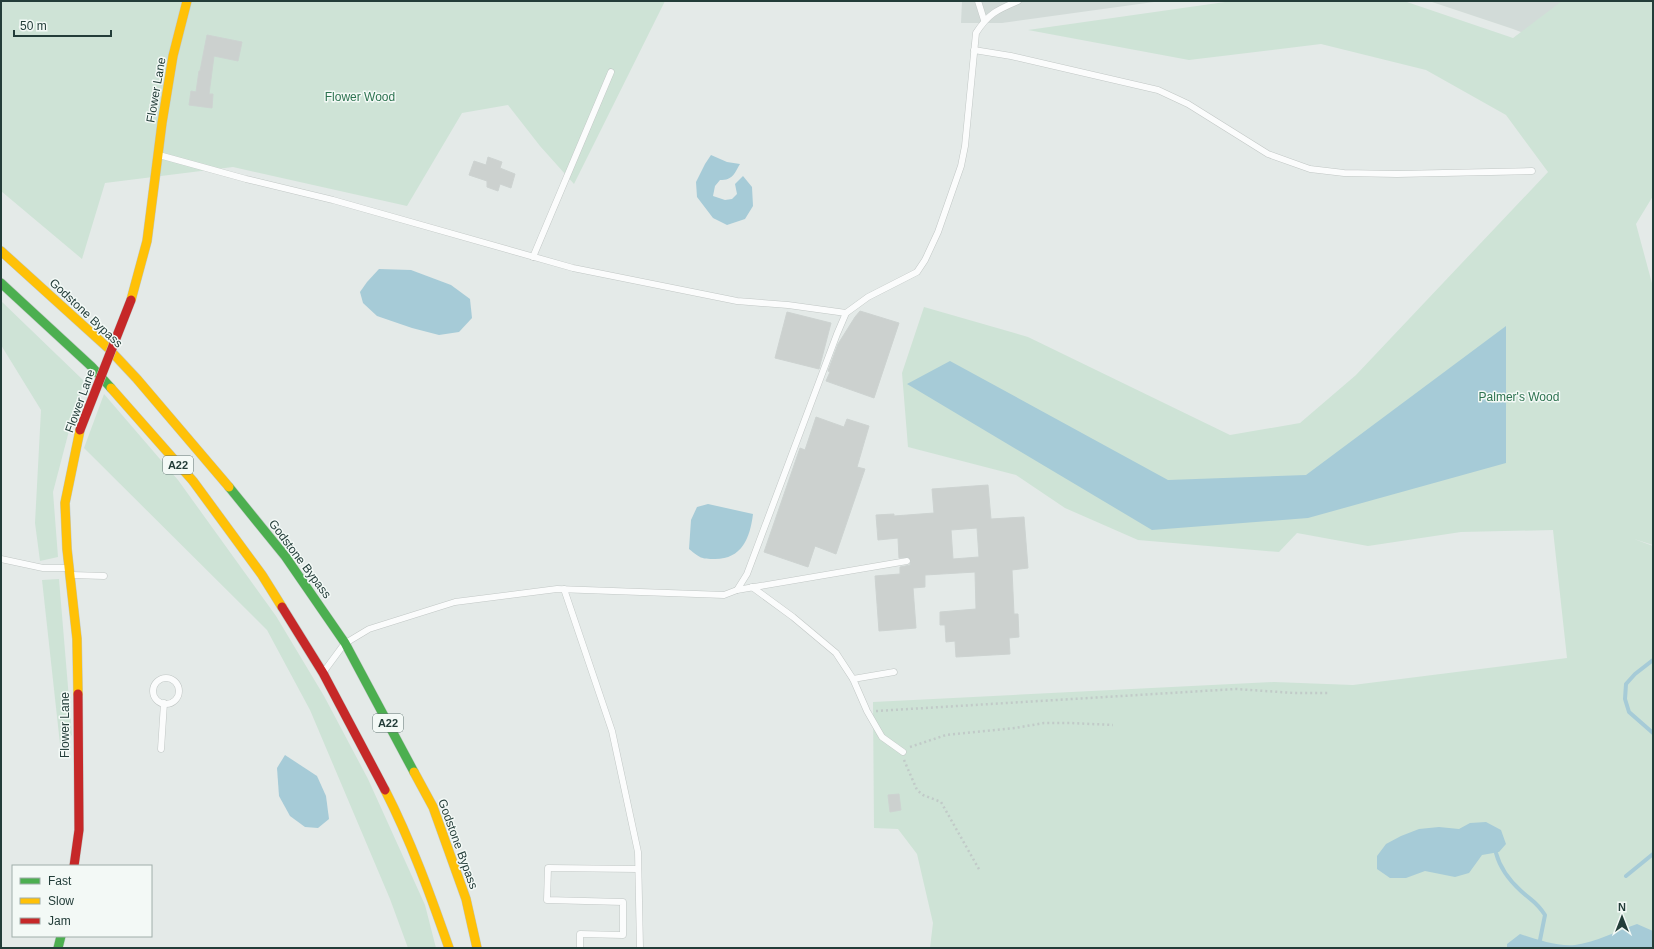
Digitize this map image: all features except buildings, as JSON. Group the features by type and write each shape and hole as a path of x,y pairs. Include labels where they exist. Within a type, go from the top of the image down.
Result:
{"main road":[{"name":"Flower Lane","path":"74,865 79,830 77,639 65,503 80,430 132,300 147,241 158,154 174,56 187,1"},
{"name":"Godstone Bypass","path":"1,251 99,339 200,451 269,536 315,598 345,643 434,807 466,900 477,948"},
{"name":"A22","path":"1,283 92,367 193,481 262,574 323,673 402,824 430,893 449,948"},
{"path":"58,948 61,937"}],"lane":[{"path":"978,1 984,20"},
{"path":"737,590 747,574 846,313 868,297 917,272 925,260 938,232 961,166 965,146 976,33 984,20 998,10 1015,2"},
{"path":"974,50 1011,56 1158,90 1188,104 1268,154 1310,169 1344,173 1398,174 1532,171"},
{"path":"533,257 611,72"},
{"path":"158,154 246,179 333,200 573,268 737,301 788,305 846,313"},
{"path":"1,559 43,568 104,576"},
{"path":"323,673 345,643 368,629 455,602 564,589 724,595 737,590 752,587 907,561"},
{"path":"752,587 793,616 836,653 853,679 867,711 882,737 903,752"},
{"path":"564,589 612,732 638,852 640,948"},
{"path":"853,679 894,672"},
{"path":"163,678 170,679 178,685 178,694 174,701 164,703 155,698 154,694 154,686 163,678"},
{"path":"161,749 164,703"},
{"path":"580,948 580,934 623,935 623,902 547,900 548,868 638,869"}],"path":[{"path":"867,711 1236,689 1294,693 1329,692"},
{"path":"980,871 941,802 923,795 917,790 905,763 903,752 911,746 946,735 977,731 1044,724 1070,723 1113,725"}],"shaded area":[{"path":"962,1 1161,1 1002,23 961,23"},
{"path":"1429,1 1603,1 1579,54 1513,29"}],"green space":[{"name":"Flower Wood","path":"1,1 665,1 574,184 540,146 508,105 462,113 407,206 233,167 105,183 82,259 1,191"},
{"name":"Palmer's Wood","path":"1232,1 1404,1 1513,38 1562,1 1653,1 1653,196 1636,224 1653,287 1653,545 1634,539 1653,546 1653,948 930,948 933,923 917,854 898,829 874,828 873,702 1274,682 1353,685 1567,658 1553,530 1461,532 1368,546 1297,533 1279,552 1138,540 1065,508 1016,475 908,447 902,373 924,307 1028,337 1230,435 1300,423 1356,375 1548,172 1506,115 1426,70 1321,44 1189,60 1028,30"},
{"path":"1,301 84,381 53,492 58,557 40,561 35,523 41,410 1,345"},
{"path":"104,394 178,480 276,616 324,696 368,779 425,905 436,948 408,948 390,899 310,710 267,630 84,448"},
{"path":"59,579 72,735 60,744 42,580"}],"water":[{"path":"711,155 727,162 740,164 730,178 720,180 715,186 713,196 725,200 732,199 737,194 735,184 743,176 752,187 753,206 745,219 727,225 713,218 697,197 696,182"},
{"path":"379,269 411,270 451,285 470,299 472,318 459,332 439,335 412,328 377,316 363,303 360,292"},
{"path":"1506,326 1506,463 1308,518 1152,530 907,384 950,361 1168,480 1306,475"},
{"path":"708,504 753,514 747,539 743,546 732,555 724,558 707,559 698,556 689,549 691,520 697,507"},
{"path":"285,755 317,776 326,796 329,819 318,828 305,827 290,816 279,796 277,768"},
{"path":"1486,822 1501,830 1506,844 1499,852 1482,855 1469,873 1455,877 1425,871 1406,878 1390,878 1377,869 1377,856 1386,844 1401,836 1419,829 1439,827 1459,829 1470,823"},
{"path":"1637,924 1653,931 1653,948 1507,948 1507,944 1520,934 1554,944 1575,945 1599,939"}],"waterway":[{"path":"1653,660 1635,674 1626,684 1625,699 1629,712 1653,733"},
{"path":"1496,853 1500,864 1509,879 1537,904 1545,915 1540,940"},
{"path":"1626,876 1653,854"}],"traffic: fast":[{"path":"1,283 92,367 111,388"},
{"path":"229,487 285,556 345,643 414,772"},
{"path":"58,948 61,937"}],"traffic: slow":[{"path":"131,300 147,241 162,123 173,56 187,1"},
{"path":"1,251 108,348 137,379 229,487"},
{"path":"111,388 193,481 262,575 282,607"},
{"path":"78,694 77,639 67,549 65,503 80,430"},
{"path":"414,772 433,807 466,899 477,948"},
{"path":"385,790 412,848 449,948"}],"traffic: jam":[{"path":"80,430 131,300"},
{"path":"282,607 323,673 385,790"},
{"path":"74,865 79,830 78,694"}]}
